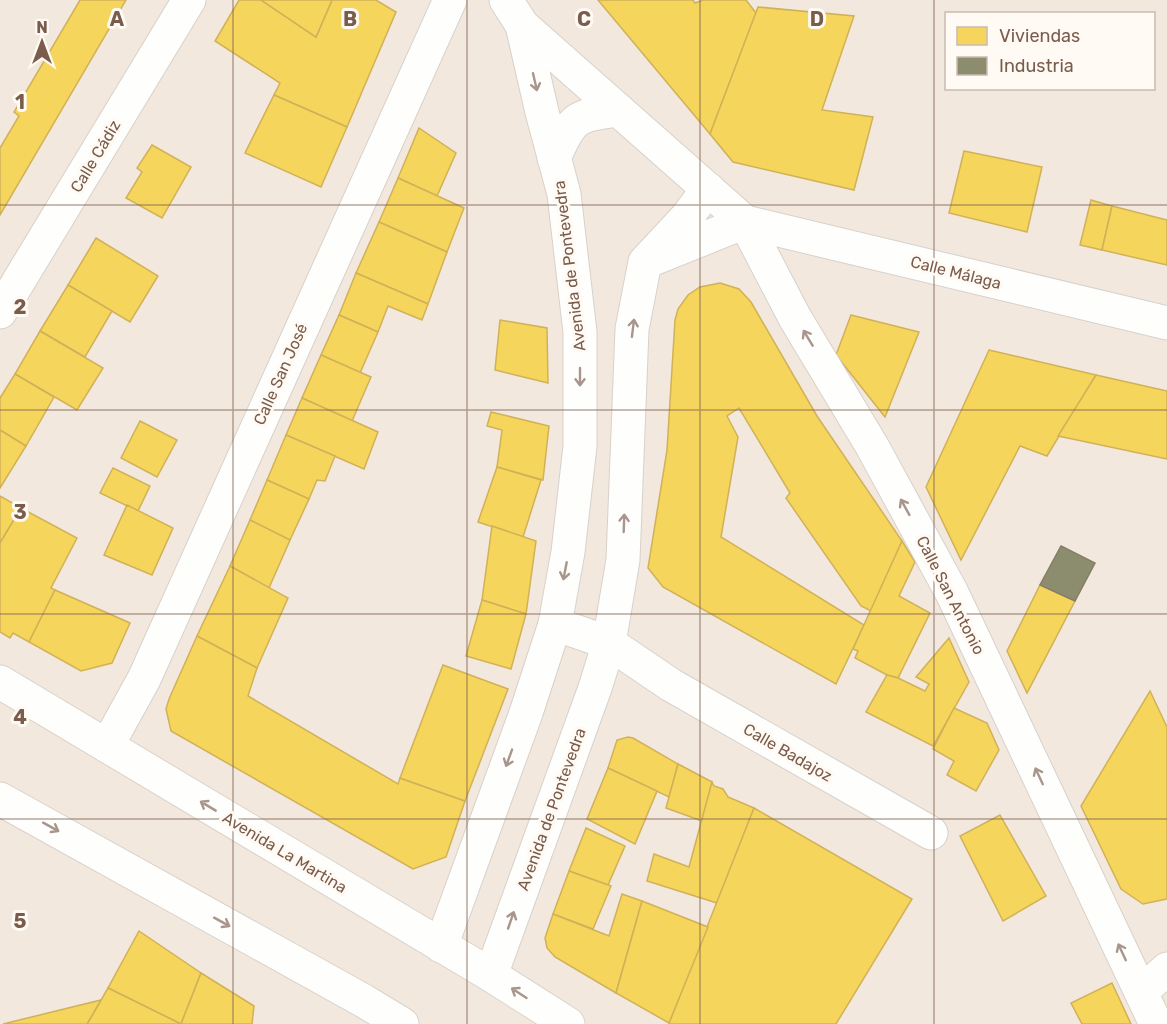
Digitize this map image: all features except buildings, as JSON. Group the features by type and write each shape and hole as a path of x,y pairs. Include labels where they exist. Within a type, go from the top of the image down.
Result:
{"street":[{"name":"Calle Cádiz","path":"0,312 189,0"},
{"name":"Calle San José","path":"107,746 144,680 450,0"},
{"name":"Avenida de Pontevedra","path":"514,12 618,110 708,189"},
{"name":"Avenida de Pontevedra","path":"441,946 555,624 568,552 580,446 580,332 564,194 514,12"},
{"name":"Avenida de Pontevedra","path":"554,158 569,126 587,114 618,110"},
{"name":"Calle San Antonio","path":"708,189 745,222 795,318 872,446 952,593 1156,1024"},
{"path":"645,262 687,217 708,189"},
{"path":"645,262 745,222"},
{"name":"Calle Málaga","path":"745,222 1167,323"},
{"name":"Avenida de Pontevedra","path":"491,975 595,688 609,643 622,560 632,329 645,262"},
{"path":"555,624 609,643"},
{"name":"Calle Badajoz","path":"609,643 646,669 931,833"},
{"path":"595,688 619,673 646,669"},
{"name":"Avenida La Martina","path":"0,682 491,975 568,1024"},
{"path":"0,799 370,1012 402,1024"},
{"path":"1141,992 1167,969"}],"shaded area":[{"path":"0,0 1167,0 1167,1024 0,1024"}]}
